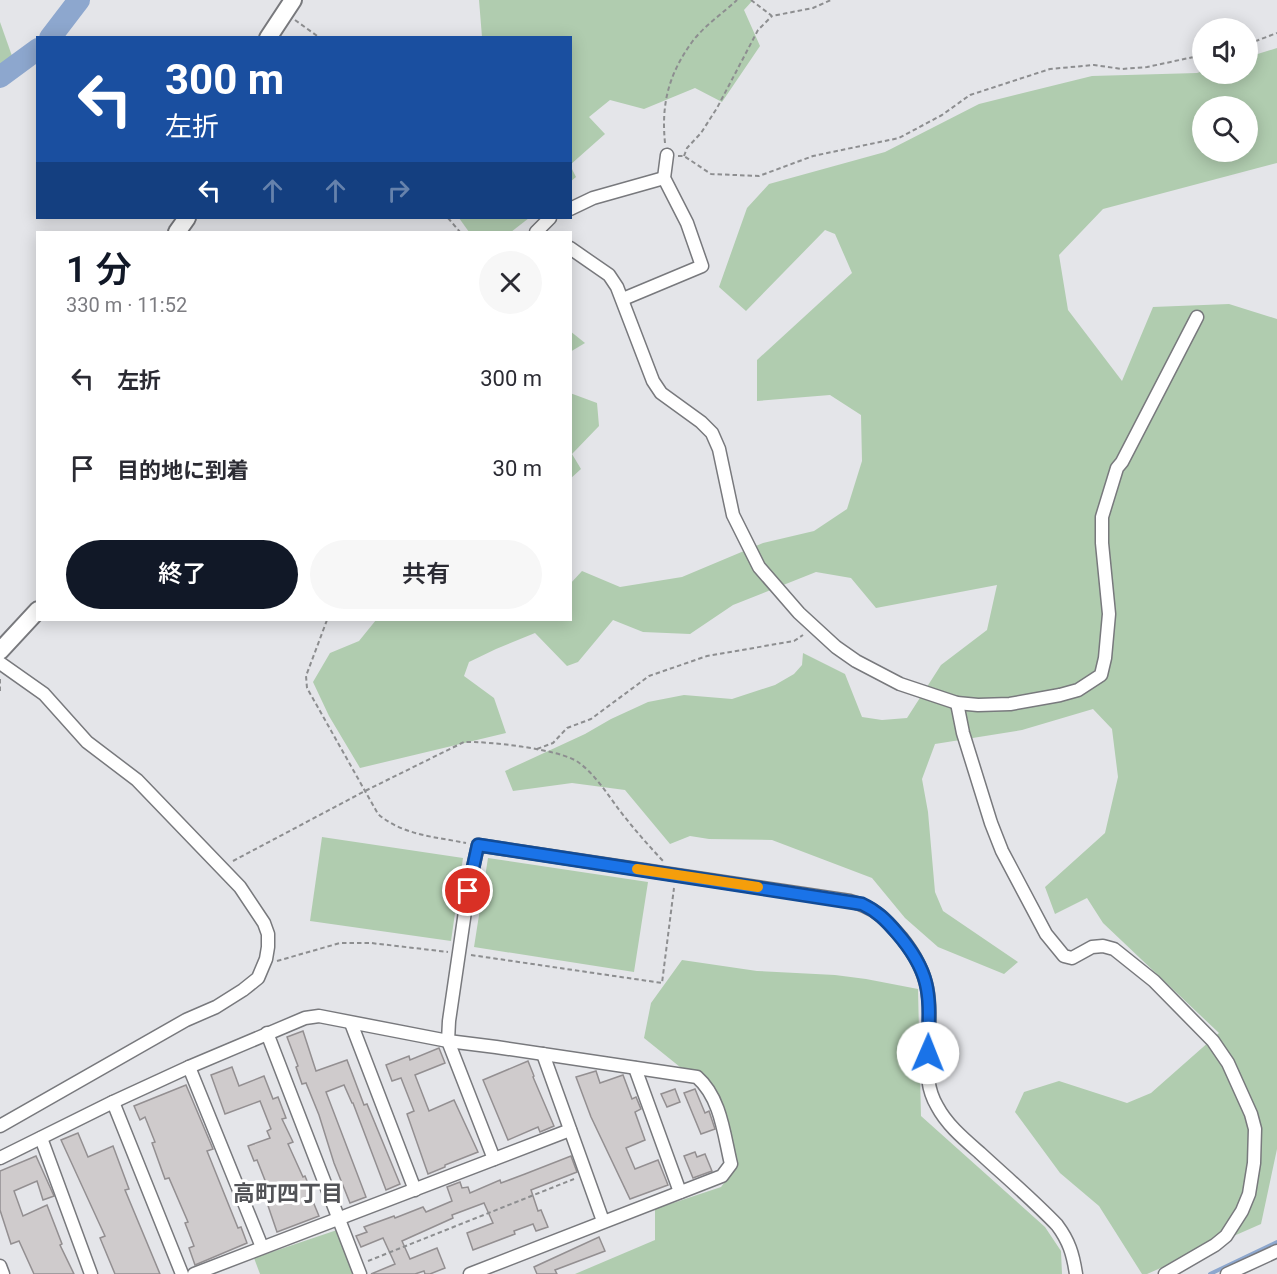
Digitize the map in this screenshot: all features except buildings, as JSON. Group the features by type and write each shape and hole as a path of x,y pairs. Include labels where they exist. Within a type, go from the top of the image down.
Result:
{"main road":[{"path":"269,36 289,7"},
{"path":"0,651 36,612"}],"street":[{"path":"622,299 702,266 687,223 664,178 667,155"},
{"path":"572,208 593,198 664,178"},
{"path":"538,231 549,219"},
{"path":"572,249 609,275 622,299 652,381 661,393 701,422 712,433 719,449 733,515 759,567 799,613 836,647 883,676 957,703 1010,704 1060,695 1078,690 1101,675 1109,614 1102,543 1102,517 1117,468 1197,317"},
{"path":"0,663 44,694 87,742 137,780 240,887 264,923 268,934 266,959 258,978 243,990 0,1126"},
{"path":"957,703 963,733 1002,851 1046,934 1064,956 1072,958 1092,947 1103,946 1114,949 1154,981 1213,1041 1228,1063 1251,1114 1255,1129 1254,1163 1249,1194 1242,1211 1226,1236 1215,1245 1165,1274"},
{"path":"494,1159 448,1041 468,891 478,845 850,901 874,909 885,919 915,956 923,971 928,986 927,1075 931,1095 937,1106 945,1119 962,1137 1057,1225 1068,1239 1076,1274"},
{"path":"0,1158 189,1067 305,1018 319,1016 448,1041 697,1077 705,1085 718,1110 731,1164 722,1176 470,1274"},
{"path":"351,1023 415,1190"},
{"path":"267,1034 358,1270"},
{"path":"543,1054 603,1221"},
{"path":"189,1067 262,1247"},
{"path":"635,1068 680,1192"},
{"path":"114,1102 182,1274"},
{"path":"194,1274 570,1130"},
{"path":"41,1138 91,1274"},
{"path":"1227,1274 1277,1251"},
{"path":"0,1266 3,1274"}],"path":[{"path":"737,0 693,41 670,80 663,112 667,155 684,156 711,174 759,176 813,156 899,138 942,115 970,95 1050,69 1094,65 1122,69 1147,67 1192,57"},
{"path":"751,0 772,16"},
{"path":"684,156 687,148 701,134 717,108 758,30 772,16 813,8 831,0"},
{"path":"289,7 318,36"},
{"path":"1258,40 1277,33"},
{"path":"449,219 458,231"},
{"path":"327,621 306,676 307,688 378,814 388,823 406,831 478,845"},
{"path":"537,749 553,743 567,728 591,719 649,676 707,656 794,641 814,627"},
{"path":"222,866 364,791 464,742 476,741 537,749 577,761 594,777 639,835 676,875 662,983 460,953 356,942 340,942 276,962 266,959"},
{"path":"358,1270 586,1174"}],"green space":[{"path":"479,0 753,0 744,10 760,46 722,102 695,88 644,109 610,100 589,117 605,134 572,163 572,36 482,36"},
{"path":"0,22 12,56 0,65"},
{"path":"1277,48 1277,163 1103,209 1059,255 1068,310 1122,381 1153,307 1229,304 1277,319 1277,1149 1261,1224 1147,1274 1142,1274 1099,1206 1060,1173 1015,1112 1024,1092 1059,1081 1127,1103 1151,1093 1219,1033 1103,923 1087,898 1055,914 1045,887 1105,833 1118,777 1112,729 1093,709 1022,730 935,744 922,779 928,812 935,892 943,911 1018,962 1004,974 938,947 905,918 872,878 772,840 709,839 690,836 670,844 625,790 572,783 513,791 505,771 648,702 684,695 732,699 775,685 794,674 802,665 803,653 845,674 862,717 882,720 907,718 941,665 987,630 997,585 876,608 851,578 816,572 733,605 690,634 643,632 613,620 578,662 567,666 535,633 469,662 464,676 494,698 506,733 360,768 329,716 313,682 330,653 359,641 375,621 572,621 572,582 582,571 620,587 682,577 763,543 814,531 847,509 862,461 861,415 830,395 757,401 757,360 852,273 835,234 825,230 746,311 719,287 747,208 769,184 885,152 979,104 1092,76 1192,73 1192,84 1258,84 1258,54"},
{"path":"572,169 576,177 572,180"},
{"path":"460,219 528,219 512,231 468,231"},
{"path":"572,333 585,343 572,351"},
{"path":"572,394 597,403 599,426 572,454"},
{"path":"572,454 581,469 572,477"},
{"path":"322,837 463,858 451,941 310,921"},
{"path":"488,858 648,882 634,972 474,947"},
{"path":"682,960 757,971 835,975 918,989 921,1116 1045,1227 1061,1251 1062,1274 575,1274 655,1240 655,1209 721,1187 734,1170 734,1155 719,1102 711,1083 698,1072 680,1067 644,1038 651,1003"},
{"path":"337,1230 354,1274 260,1274 254,1258"}],"waterway":[{"path":"52,36 79,0"},
{"path":"0,77 36,50"},
{"path":"1210,1274 1277,1242"}],"slow traffic":[{"path":"637,869 758,887"}],"district":[{"name":"高町四丁目","path":"288,1193"}],"route":[{"path":"468,891 478,845 862,904 874,909 885,919 915,956 923,971 928,986 929,1002 928,1053"}]}
